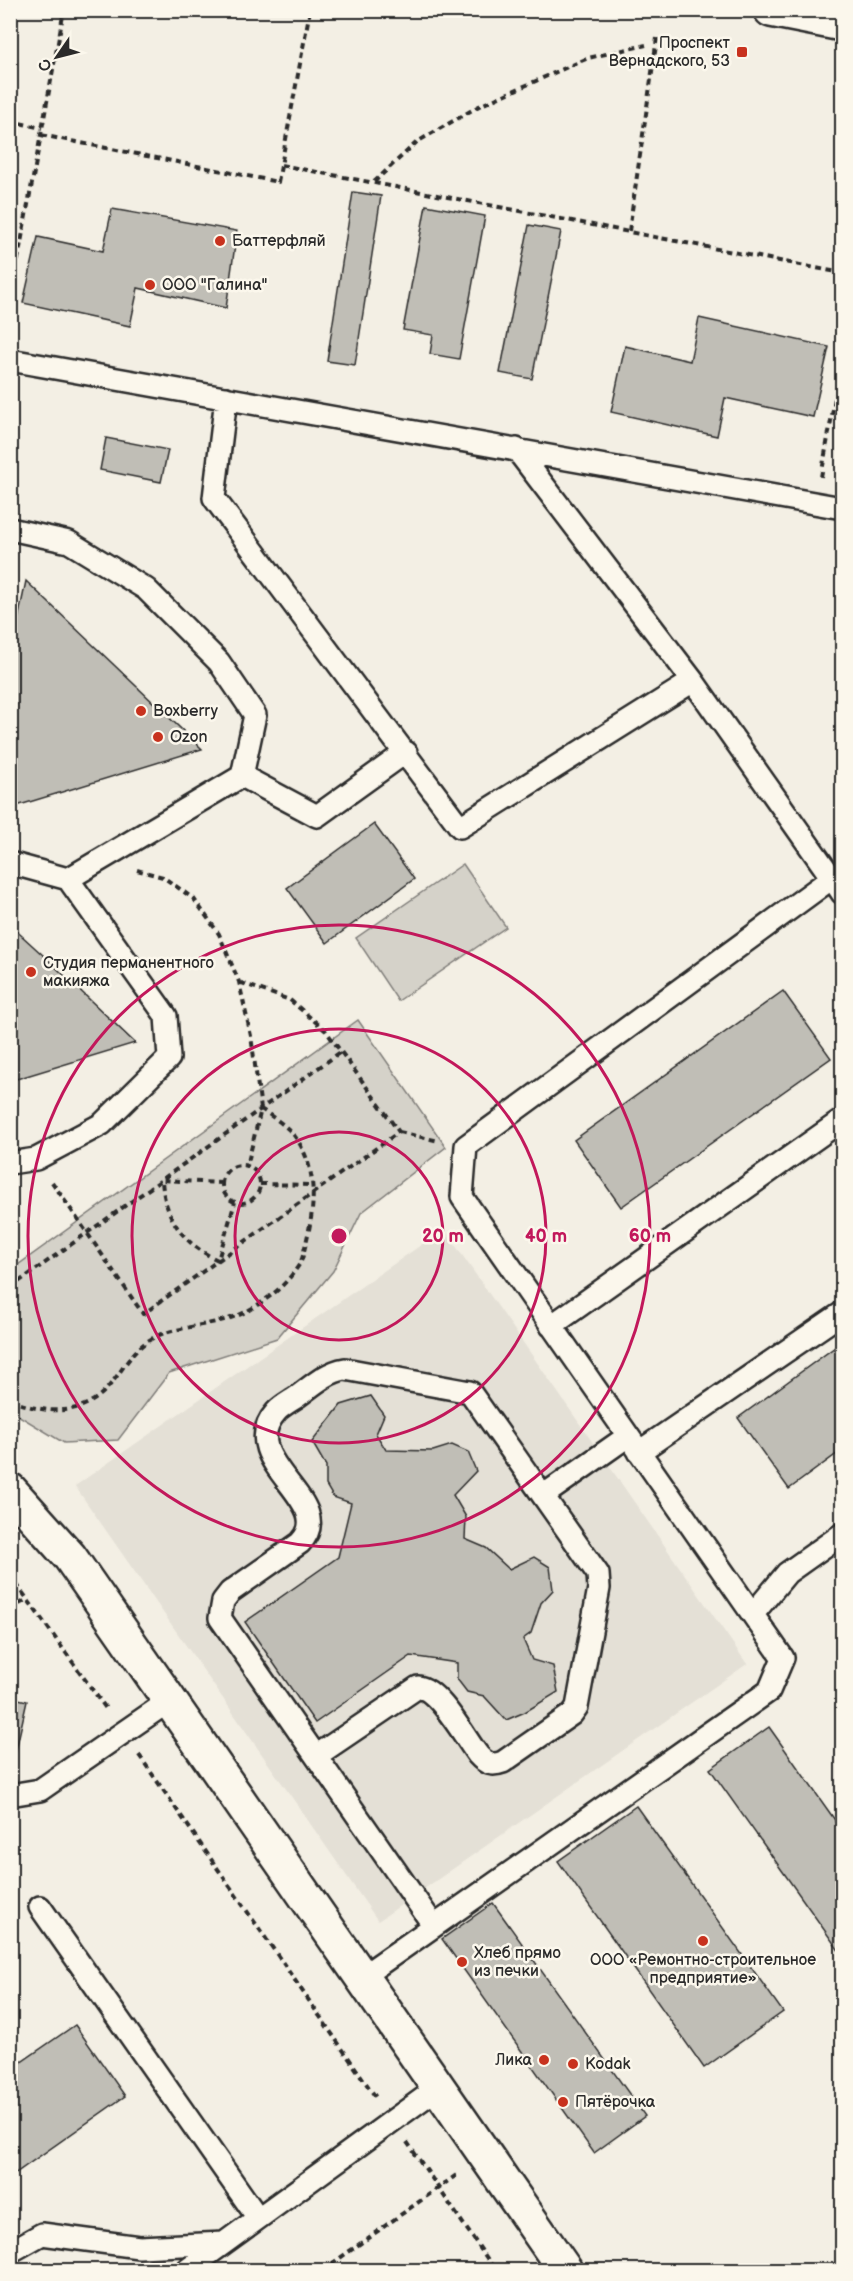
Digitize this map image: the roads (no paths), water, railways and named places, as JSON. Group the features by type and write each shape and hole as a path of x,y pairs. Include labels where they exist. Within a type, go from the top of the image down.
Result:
{"street":[{"path":"771,10 843,24"},
{"path":"10,1490 70,1557 363,1976 565,2271"}],"lane":[{"path":"10,360 843,508"},
{"path":"226,398 214,498 460,827 693,681"},
{"path":"363,1976 769,1691 783,1658 462,1197 466,1146 839,884 693,681 516,449"},
{"path":"10,529 69,542 146,589 219,662 255,716 242,776 68,879"},
{"path":"242,776 317,816 406,752"},
{"path":"10,862 68,879 166,1016 168,1058 102,1124 36,1159 10,1163"},
{"path":"551,1326 843,1120"},
{"path":"544,1495 634,1444 843,1313"},
{"path":"316,1756 418,1688 427,1688 437,1697 484,1762 494,1765 503,1762 572,1714 580,1698 599,1581 593,1567 478,1400 462,1389 345,1369 328,1375 276,1411 267,1425 265,1440 269,1455 308,1512 312,1526 309,1534 300,1544 230,1592 220,1608 220,1618 434,1926"},
{"path":"753,1614 787,1573 843,1534"},
{"path":"10,1795 40,1791 169,1701"},
{"path":"40,1907 258,2218"},
{"path":"187,2271 439,2087"},
{"path":"10,2252 42,2234 139,2247 224,2243"}],"place":[{"name":"Проспект Вернадского, 53","path":"742,52"},
{"name":"Баттерфляй","path":"220,241"},
{"name":"ООО \"Галина\"","path":"150,285"},
{"name":"Boxberry","path":"141,711"},
{"name":"Ozon","path":"158,737"},
{"name":"Студия перманентного макияжа","path":"31,972"},
{"name":"ООО «Ремонтно-строительное предприятие»","path":"703,1941"},
{"name":"Хлеб прямо из печки","path":"462,1962"},
{"name":"Лика","path":"544,2060"},
{"name":"Kodak","path":"573,2064"},
{"name":"Пятёрочка","path":"563,2102"}]}
